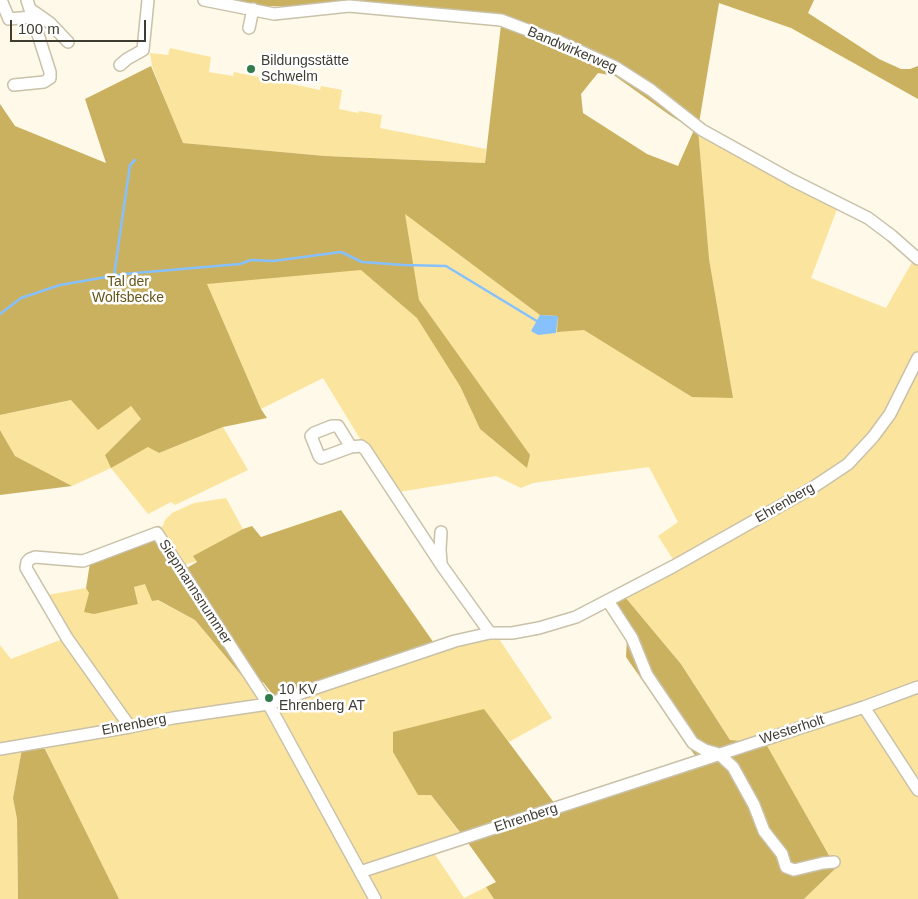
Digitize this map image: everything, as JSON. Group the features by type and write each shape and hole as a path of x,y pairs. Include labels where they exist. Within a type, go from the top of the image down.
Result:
{"street":[{"path":"1,0 10,19 30,9"},
{"path":"120,65 126,59 142,50 148,0"},
{"name":"Bandwirkerweg","path":"204,0 274,14 348,6 492,19 510,24 562,43 614,67 651,90 702,130 792,180 868,218 918,259"},
{"path":"30,9 50,23 68,42"},
{"path":"14,85 44,82 50,78 50,72 30,9"},
{"path":"249,28 253,9"},
{"name":"Ehrenberg","path":"0,749 173,718 268,704 455,641 490,633 512,633 539,628 576,617 674,566 812,488 848,464 873,437 890,414 918,358"},
{"path":"351,447 361,446 364,449 442,566 490,633"},
{"path":"441,532 440,550 442,566"},
{"name":"Siepmannsnummer","path":"130,727 67,638 26,568 27,562 30,559 35,557 83,561 157,533 268,704"},
{"path":"608,601 632,638 647,676 693,743 705,750 719,754 733,767 754,805 764,831 782,854 786,867 794,870 834,862"},
{"name":"Westerholt","path":"719,754 864,707 918,687"},
{"path":"268,704 376,899"},
{"path":"864,707 918,790"},
{"name":"Ehrenberg","path":"360,872 719,754"}],"green space":[{"name":"Tal der Wolfsbecke","path":"215,0 814,0 808,13 879,59 901,69 910,69 918,66 918,99 791,28 719,3 698,129 709,259 733,398 692,397 584,330 557,332 558,316 540,315 405,214 419,300 530,455 527,468 480,429 460,386 417,318 361,270 207,284 261,409 267,418 223,427 159,453 148,447 111,468 105,455 141,419 131,406 98,430 71,400 0,415 0,104 15,126 106,163 85,99 151,66 183,143 325,156 485,163 501,25 390,7 251,6","holes":["598,73 615,76 694,130 678,166 647,154 583,113 581,94"]},
{"path":"170,48 211,57 209,72 233,76 234,72 320,90 321,86 342,90 339,109 382,115 380,128 486,149 485,163 325,156 182,143 152,66 150,53 168,55"},
{"name":"Tal der Wolfsbecke","path":"698,129 839,204 811,278 886,308 915,257 918,260 918,899 804,899 836,868 730,740 681,664 620,591 674,561 658,536 678,522 649,467 533,483 521,488 496,476 393,493 323,378 261,409 235,349 0,258 403,185 715,388 731,387 708,254","holes":["460,386 527,467 480,429"]},
{"path":"71,400 131,406 141,419 105,455 149,447 159,453 223,427 248,470 175,505 171,502 148,514 111,468 72,486 15,456 0,430 0,415"},
{"path":"0,430 15,456 72,486 0,495"},
{"path":"226,498 243,529 194,556 197,561 181,566 161,530 165,520 172,513 194,503"},
{"path":"341,510 436,646 277,700 263,682 257,683 252,676 242,676 195,620 158,600 152,601 145,584 134,587 138,604 94,614 84,612 89,593 86,588 90,563 156,536 180,572 197,562 193,556 243,529 252,526 261,537"},
{"path":"145,583 157,600 195,620 242,676 246,676 262,701 138,722 132,719 69,637 47,595 86,588 89,593 138,603 134,587"},
{"path":"620,591 681,664 730,740 766,744 836,868 804,899 494,899 486,887 496,882 463,836 431,795 418,795 393,752 393,732 484,709 555,804 696,757 626,657 627,638 606,604"},
{"path":"497,636 552,718 509,742 483,709 431,795 463,837 430,847 464,898 486,887 494,899 118,899 77,818 42,741 22,749 13,798 17,819 18,899 0,899 0,645 11,659 68,637 134,727 270,704 431,650"},
{"path":"22,749 45,749 119,899 18,899 17,819 13,798"}],"water":[{"path":"540,315 558,316 556,333 538,335 531,331"}],"waterway":[{"path":"114,276 130,165 135,160"},
{"path":"0,314 21,298 60,285 124,274 240,264 251,260 273,261 341,252 362,262 446,266 540,323"}],"place":[{"name":"Bildungsstätte Schwelm","path":"251,69"},
{"name":"10 KV Ehrenberg AT","path":"269,698"}]}
